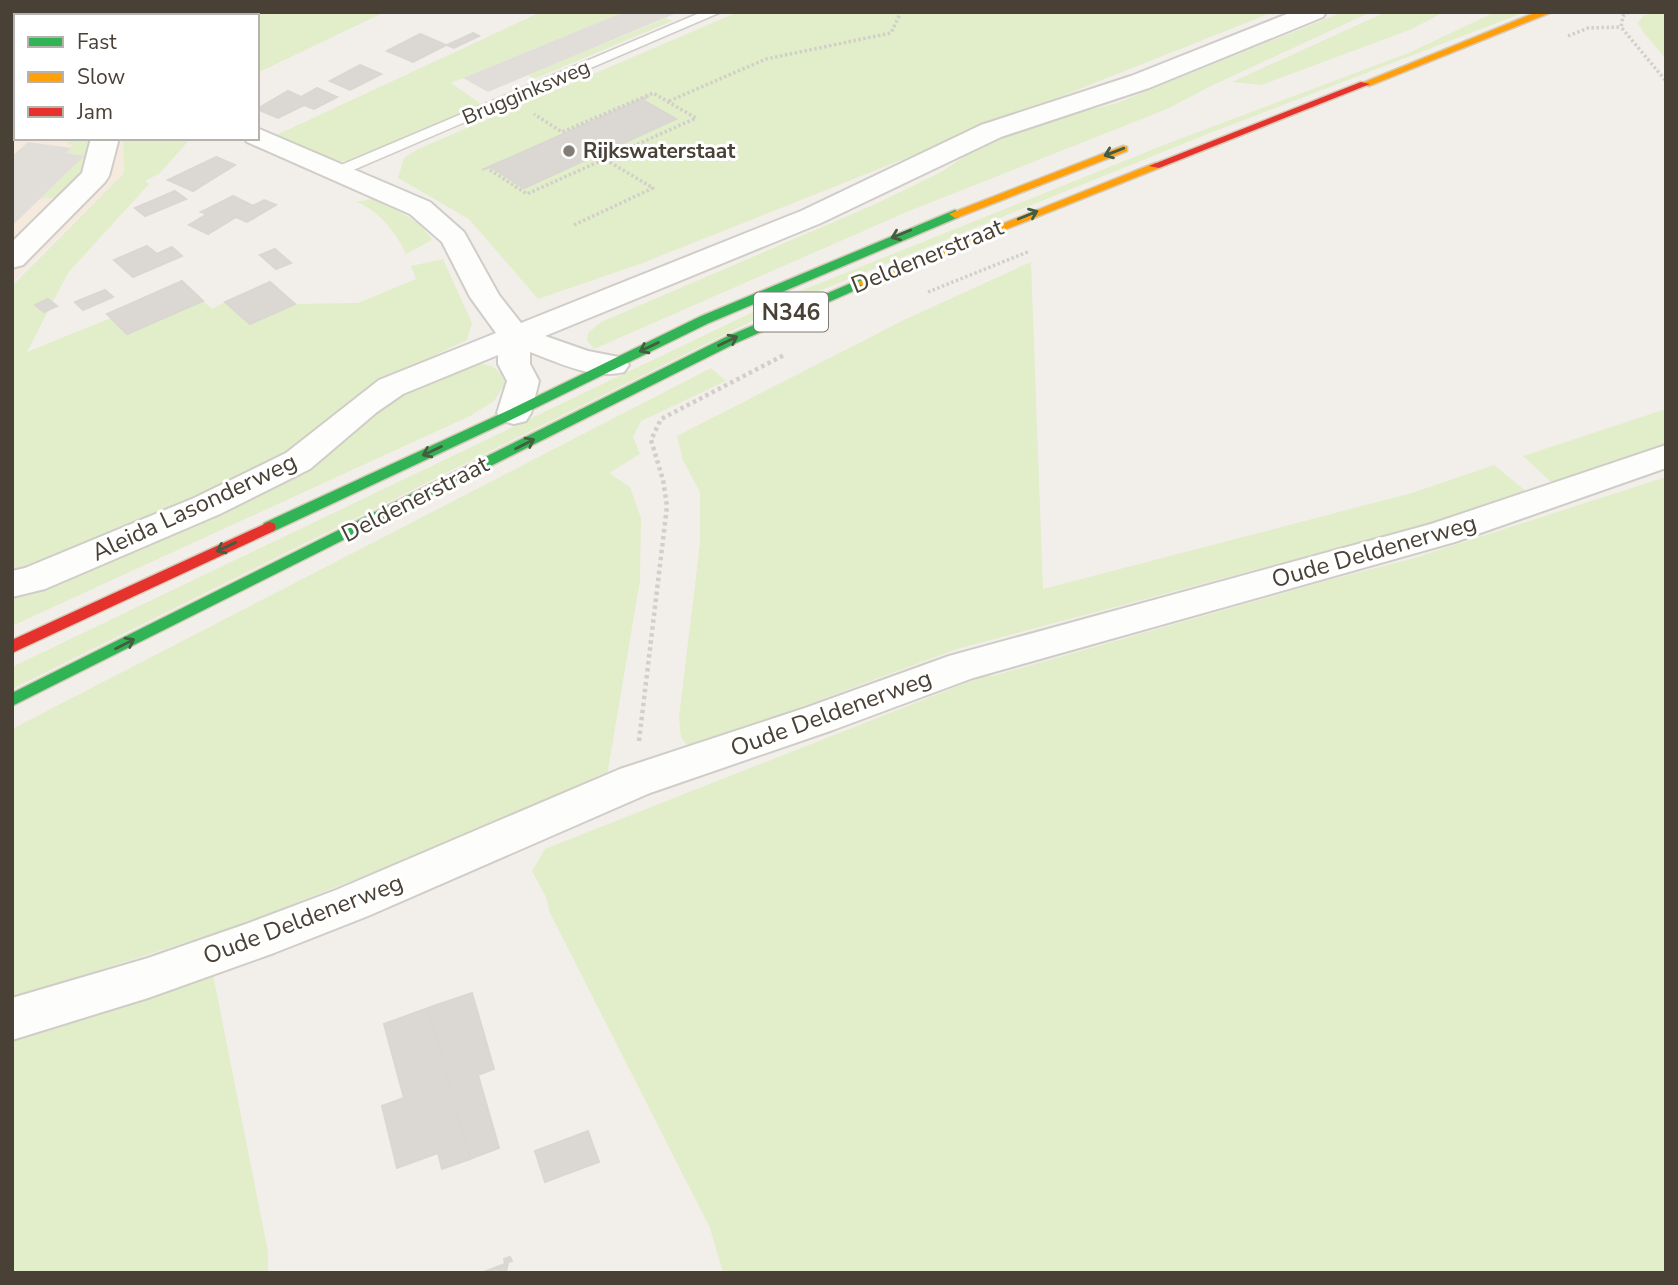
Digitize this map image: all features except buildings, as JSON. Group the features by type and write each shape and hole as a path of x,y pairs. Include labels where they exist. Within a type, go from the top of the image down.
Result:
{"main road":[{"name":"Deldenerstraat","path":"12,702 731,340 818,300 1163,160 1408,68 1547,12"},
{"name":"Deldenerstraat","path":"12,647 514,413 704,320 895,237 1135,144"}],"street":[{"path":"514,336 811,217 991,131 1140,82 1314,12"},
{"path":"259,137 420,208 440,223 454,238 485,297 514,336 582,360 613,365"},
{"path":"12,259 95,176 104,140"},
{"path":"514,336 514,364 523,381 514,413"},
{"name":"Aleida Lasonderweg","path":"12,584 44,575 207,506 298,461 365,405 391,387 514,336"},
{"name":"Oude Deldenerweg","path":"12,1019 149,978 270,935 352,903 635,781 819,719 963,666 1442,533 1666,456"}],"lane":[{"name":"Brugginksweg","path":"339,171 714,12"}],"path":[{"path":"668,101 766,59 891,33 901,12"},
{"path":"1629,12 1623,16 1622,27 1666,81"},
{"path":"1562,38 1588,28 1622,27"},
{"path":"490,170 527,194 696,118 653,93 562,132 509,99"},
{"path":"574,225 653,188 605,159"},
{"path":"926,293 1032,250"},
{"path":"635,781 667,506 661,471 650,448 651,432 661,419 792,351"}],"shaded area":[{"path":"624,12 679,12 488,92 463,78"},
{"path":"12,51 14,140 123,140 124,173 12,282"},
{"path":"28,142 71,148 66,153 84,156 12,226 12,156"}],"green space":[{"path":"385,12 259,72 259,14 47,14"},
{"path":"541,12 624,12 451,83 481,104 349,161 325,161 270,138"},
{"path":"738,12 1273,12 640,264 538,299 469,219 398,178 404,158 418,149"},
{"path":"1343,12 1371,12 1167,109 909,211 594,349 587,340 588,333 601,322 878,203 943,171 988,140 1021,127 1117,103"},
{"path":"1386,12 1444,12 1412,29 1261,85 1232,82"},
{"path":"1495,12 1525,12 1210,133 784,305 12,689 12,667 778,300 1169,143 1411,52"},
{"path":"1666,12 1666,59 1638,23 1643,16"},
{"path":"666,18 672,21 534,79 528,75"},
{"path":"70,140 95,140 94,160 60,197 40,199 83,156 65,153 73,145 67,144"},
{"path":"123,140 189,140 160,173 145,181 149,184 68,273 27,352 111,318 128,334 203,301 212,309 225,302 250,324 295,304 358,303 416,279 411,266 443,259 472,323 467,340 389,377 357,396 332,419 272,462 31,568 12,572 12,286 124,173"},
{"path":"372,199 413,220 432,240 406,254 386,223 372,210 356,202"},
{"path":"1031,262 1043,589 1412,493 1494,465 1527,492 1439,521 957,649 690,748 681,738 679,717 700,543 700,492 683,460 677,436 906,319"},
{"path":"478,363 496,369 505,384 494,401 470,416 12,626 12,595 393,398"},
{"path":"711,368 726,381 641,421 633,437 640,454 609,473 630,487 641,518 640,580 607,776 524,813 234,927 12,998 12,729"},
{"path":"1666,409 1666,445 1552,483 1523,456"},
{"path":"1666,477 1666,1273 723,1273 710,1228 549,911 547,899 532,871 545,849 986,675 993,676 1411,559"},
{"path":"213,974 268,1252 268,1273 12,1273 12,1038"}],"traffic: fast":[{"path":"269,527 514,413 704,320 955,214"},
{"path":"12,700 731,340 863,282"}],"traffic: slow":[{"path":"1365,84 1547,12"},
{"path":"955,214 1123,149"},
{"path":"863,282 1155,166"}],"traffic: jam":[{"path":"1155,166 1365,84"},
{"path":"12,647 269,527"}],"place":[{"name":"Rijkswaterstaat","path":"569,151"}]}
